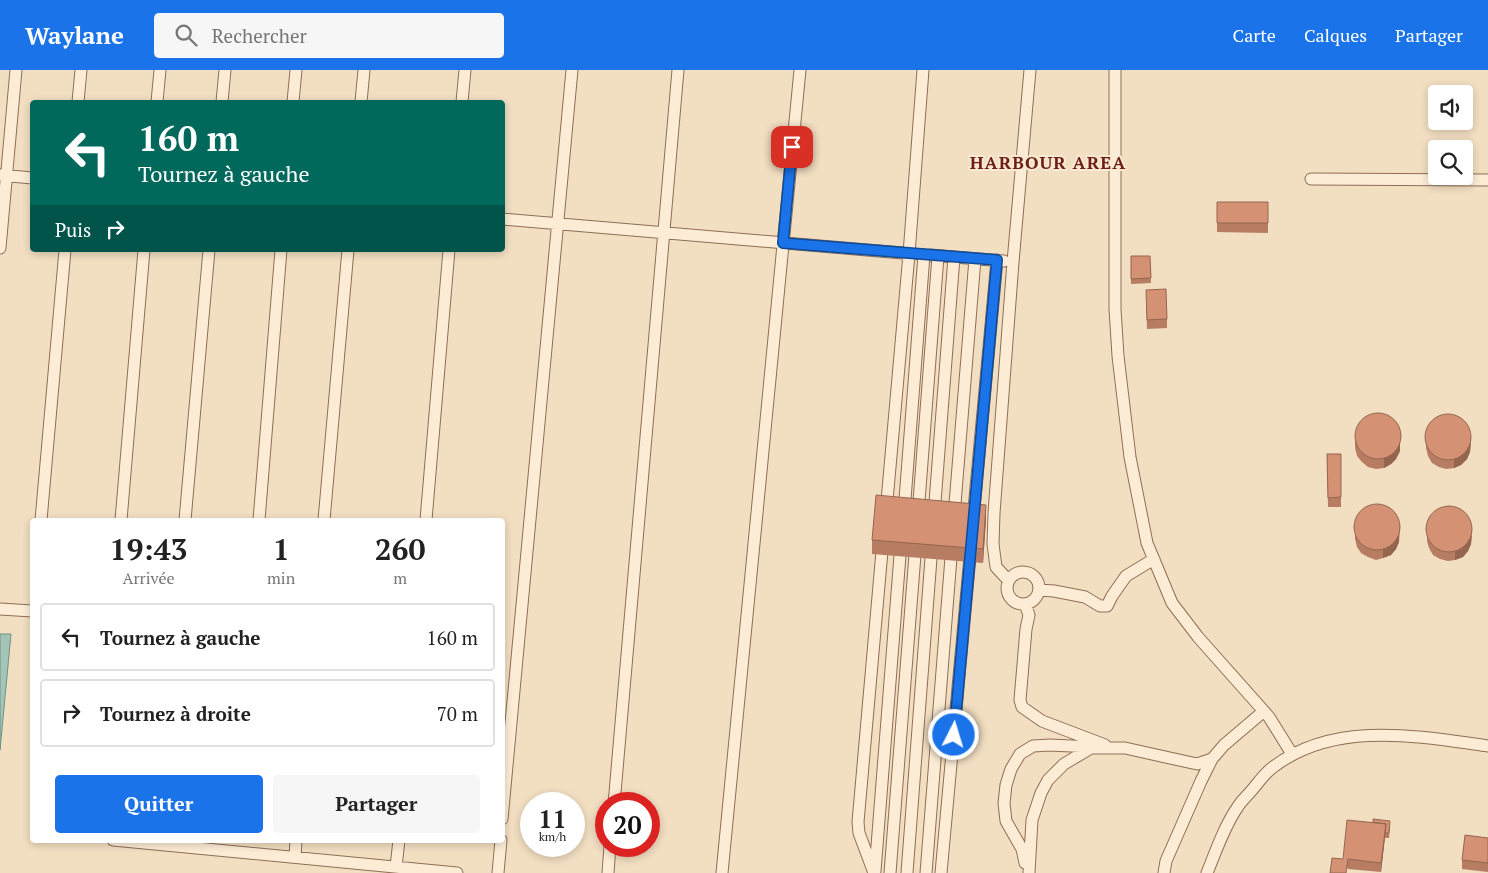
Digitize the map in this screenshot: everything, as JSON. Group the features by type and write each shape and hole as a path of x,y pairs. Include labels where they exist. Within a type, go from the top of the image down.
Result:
{"lane":[{"path":"0,248 3,176 16,70"},
{"path":"78,100 81,70"},
{"path":"157,100 160,70"},
{"path":"222,100 225,70"},
{"path":"293,100 296,70"},
{"path":"361,100 364,70"},
{"path":"462,100 465,70"},
{"path":"505,787 572,70"},
{"path":"615,792 678,70"},
{"path":"722,873 800,70"},
{"path":"875,873 859,833 858,822 923,70"},
{"path":"1008,580 996,567 993,544 1013,262 1030,70"},
{"path":"1115,70 1115,308 1118,356 1130,457 1147,543 1172,603 1198,637 1269,717 1292,754"},
{"path":"3,176 30,178"},
{"path":"1311,179 1488,180"},
{"path":"505,219 1013,262"},
{"path":"41,518 65,252"},
{"path":"121,518 144,252"},
{"path":"185,518 209,252"},
{"path":"259,518 281,252"},
{"path":"324,518 348,252"},
{"path":"426,518 449,252"},
{"path":"875,873 924,255"},
{"path":"890,873 938,256"},
{"path":"907,873 954,257"},
{"path":"926,873 975,259"},
{"path":"941,873 997,260"},
{"path":"1039,590 1085,597 1100,606 1107,606 1126,576 1154,559"},
{"path":"1017,572 1028,572 1037,579 1039,590 1034,599 1026,604 1016,602 1011,599 1007,590 1008,580 1017,572"},
{"path":"1026,604 1029,615 1026,629 1020,700 1022,707 1042,721 1111,748"},
{"path":"0,608 30,611"},
{"path":"1164,873 1166,861 1212,759 1264,711"},
{"path":"1207,873 1220,840 1237,807 1270,769 1292,754 1331,739 1368,735 1428,738 1488,746"},
{"path":"1028,873 1022,849 1006,821 1004,803 1011,769 1020,754 1033,746 1111,748"},
{"path":"1028,873 1032,820 1040,793 1048,780 1064,764 1091,748 1126,748 1197,764 1212,759"},
{"path":"176,843 232,846 294,858 457,873"},
{"path":"294,858 296,843"},
{"path":"396,867 398,843"},
{"path":"498,873 501,843"},
{"path":"608,873 609,857"}],"shaded area":[{"path":"0,634 11,634 0,750"}],"building":[{"path":"1217,202 1268,202 1268,223 1217,223"},
{"path":"1131,256 1150,256 1151,278 1131,279"},
{"path":"1166,289 1167,319 1147,320 1146,290"},
{"path":"1378,413 1391,417 1397,423 1401,436 1397,449 1391,455 1378,459 1365,455 1359,449 1355,436 1359,423 1365,417"},
{"path":"1448,414 1461,418 1467,424 1471,437 1467,450 1461,456 1448,460 1435,456 1429,450 1425,437 1429,424 1435,418"},
{"path":"1327,454 1341,454 1341,497 1328,498"},
{"path":"876,495 986,505 983,549 872,540"},
{"path":"1377,504 1390,508 1396,514 1400,527 1396,540 1390,546 1377,550 1364,546 1358,540 1354,527 1358,514 1364,508"},
{"path":"1449,506 1462,510 1468,516 1472,529 1468,542 1462,548 1449,552 1436,548 1430,542 1426,529 1430,516 1436,510"},
{"path":"1373,819 1390,821 1389,833 1385,833 1386,824 1373,822"},
{"path":"1347,820 1386,824 1381,863 1348,859 1346,873 1330,873 1332,858 1343,859"},
{"path":"1465,835 1488,838 1488,863 1462,860"}],"district":[{"name":"HARBOUR AREA","path":"1048,163"}],"route":[{"path":"792,147 783,243 997,260 954,735"}]}
